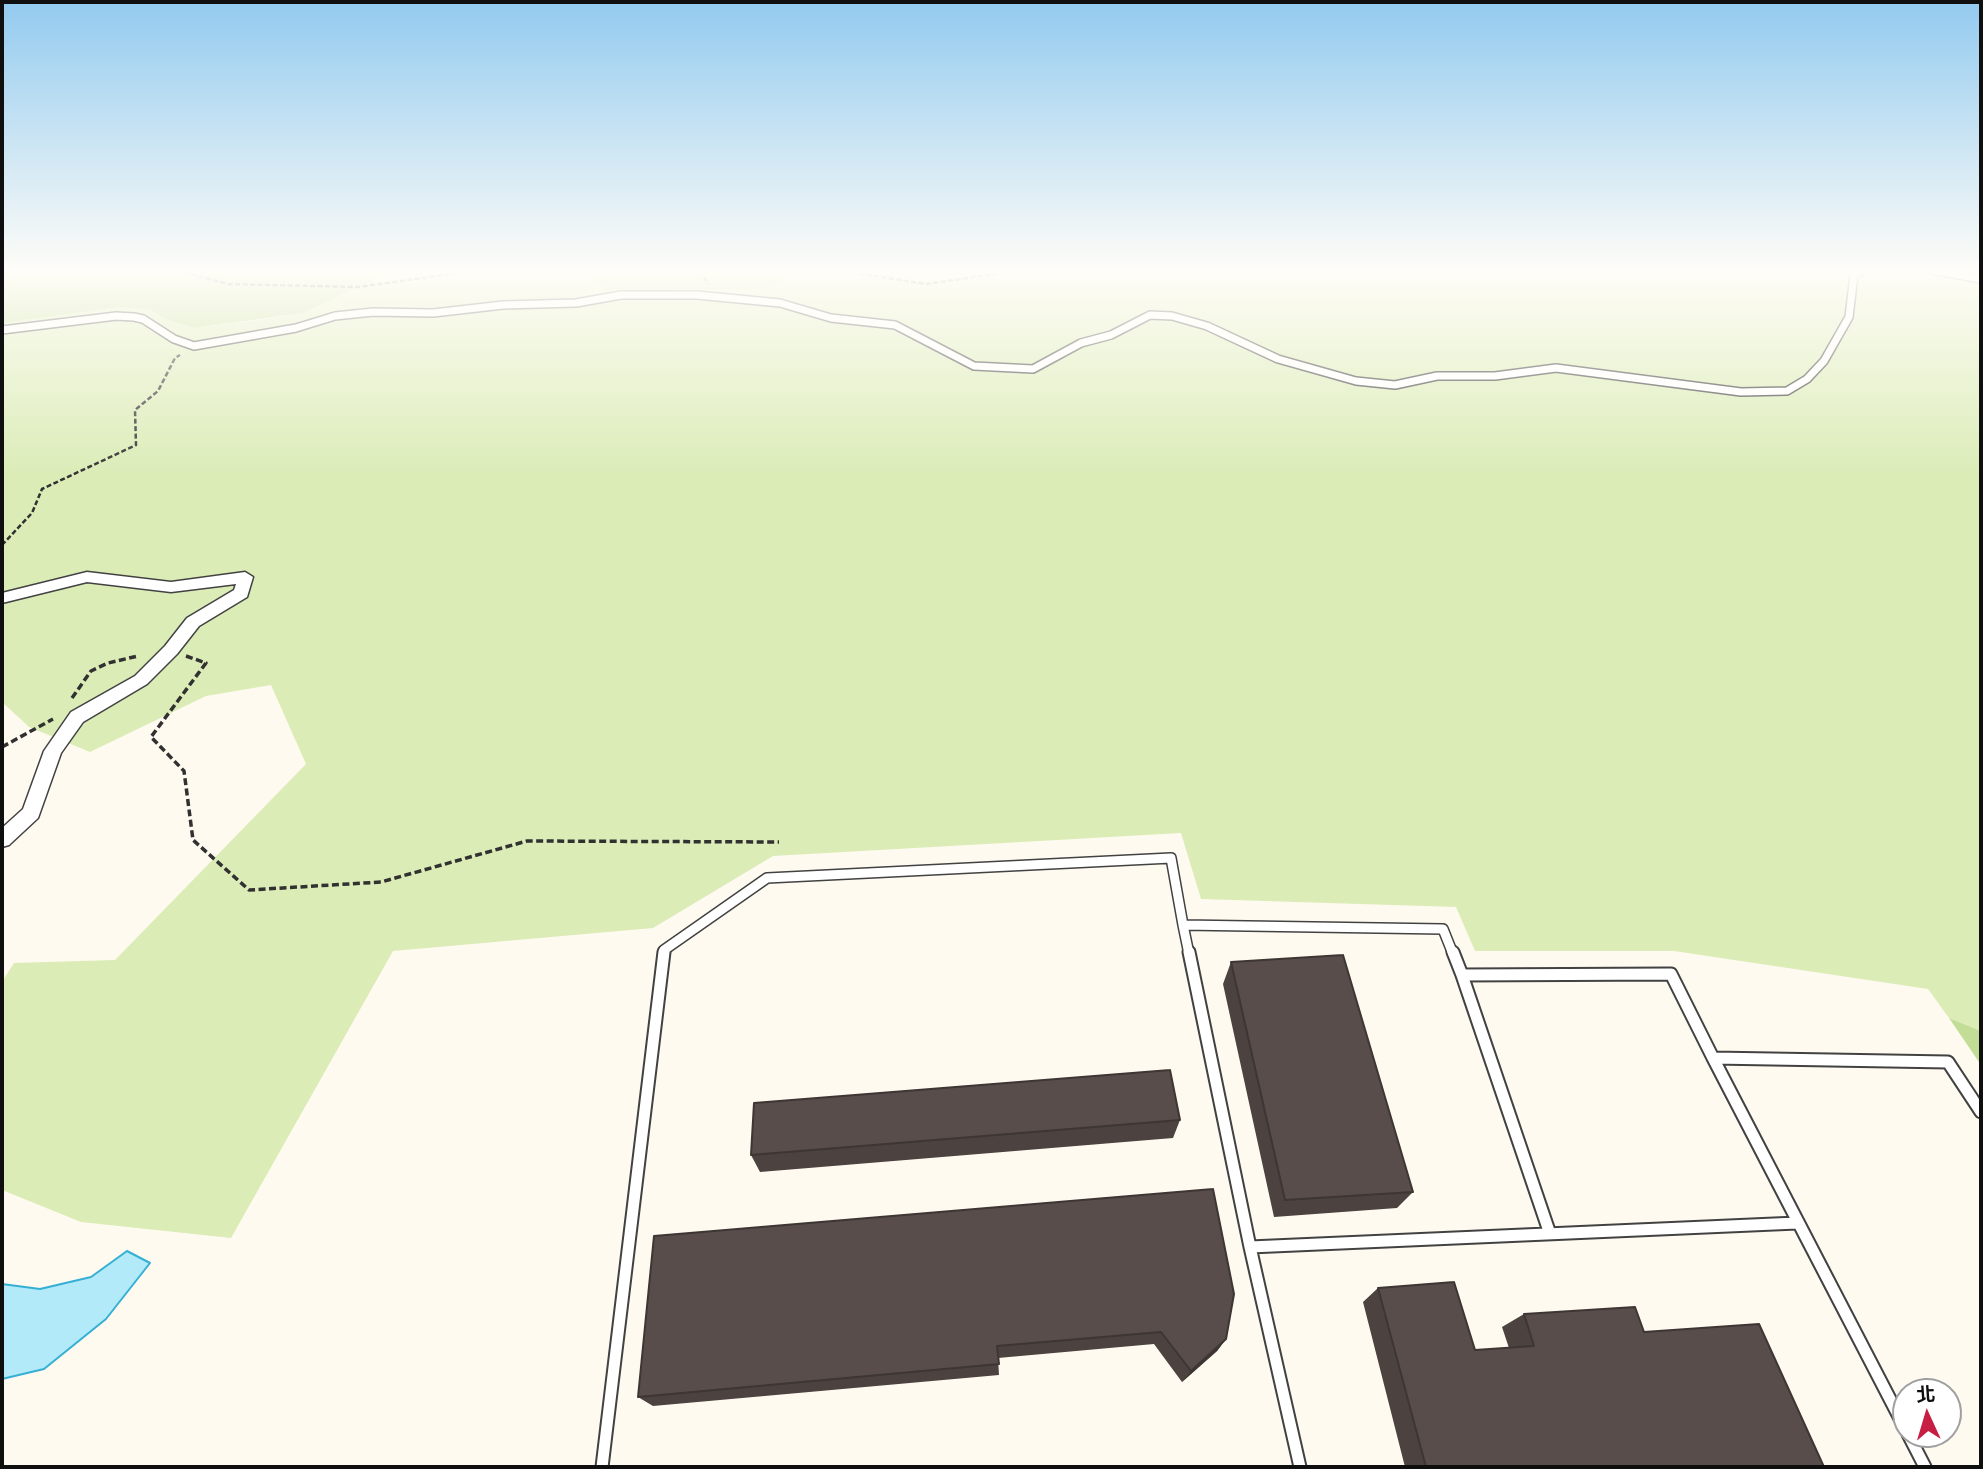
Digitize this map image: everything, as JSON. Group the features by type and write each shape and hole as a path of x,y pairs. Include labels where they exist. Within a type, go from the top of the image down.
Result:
{"street":[{"path":"2,598 87,577 171,587 245,577 241,593 193,621 171,650 141,680 76,717 54,751 31,813 2,839"}],"lane":[{"path":"173,339 194,346 236,339"},
{"path":"925,339 974,366 1032,369 1081,343 1098,339"},
{"path":"1234,339 1278,359 1356,381 1395,385 1437,376 1495,376 1556,369 1741,392 1787,391 1807,379 1824,361 1837,339"},
{"path":"601,1467 664,950 767,878 1171,858 1250,1247 1300,1467"},
{"path":"1183,925 1443,929 1462,975 1550,1234"},
{"path":"1462,975 1671,974 1892,1404"},
{"path":"1713,1058 1948,1062 1981,1112"},
{"path":"1250,1247 1797,1223"},
{"path":"1915,1448 1925,1467"}],"path":[{"path":"2,545 32,513 41,489 136,445 135,411 158,391 176,358 194,346"},
{"path":"171,650 206,663 151,737 184,771 193,840 250,890 381,882 527,841 779,842"}],"green space":[{"path":"2,339 1981,339 1981,1031 1949,1018 1928,989 1674,951 1475,951 1456,907 1201,899 1181,833 773,856 653,928 393,951 231,1238 81,1222 2,1190 2,982 14,963 115,960 306,764 271,685 206,696 90,752 29,727 2,702"},
{"path":"1949,1018 1981,1031 1981,1065"}],"water":[{"path":"127,1251 150,1263 106,1319 44,1369 2,1379 2,1284 40,1289 91,1277"}],"building":[{"path":"1343,955 1413,1192 1285,1200 1231,962"},
{"path":"1170,1070 1180,1120 751,1155 754,1103"},
{"path":"1213,1189 1234,1294 1226,1339 1191,1371 1161,1332 997,1346 999,1364 638,1397 654,1236"},
{"path":"1454,1282 1475,1350 1534,1346 1524,1314 1635,1307 1644,1332 1759,1324 1824,1467 1426,1467 1378,1288"}]}
